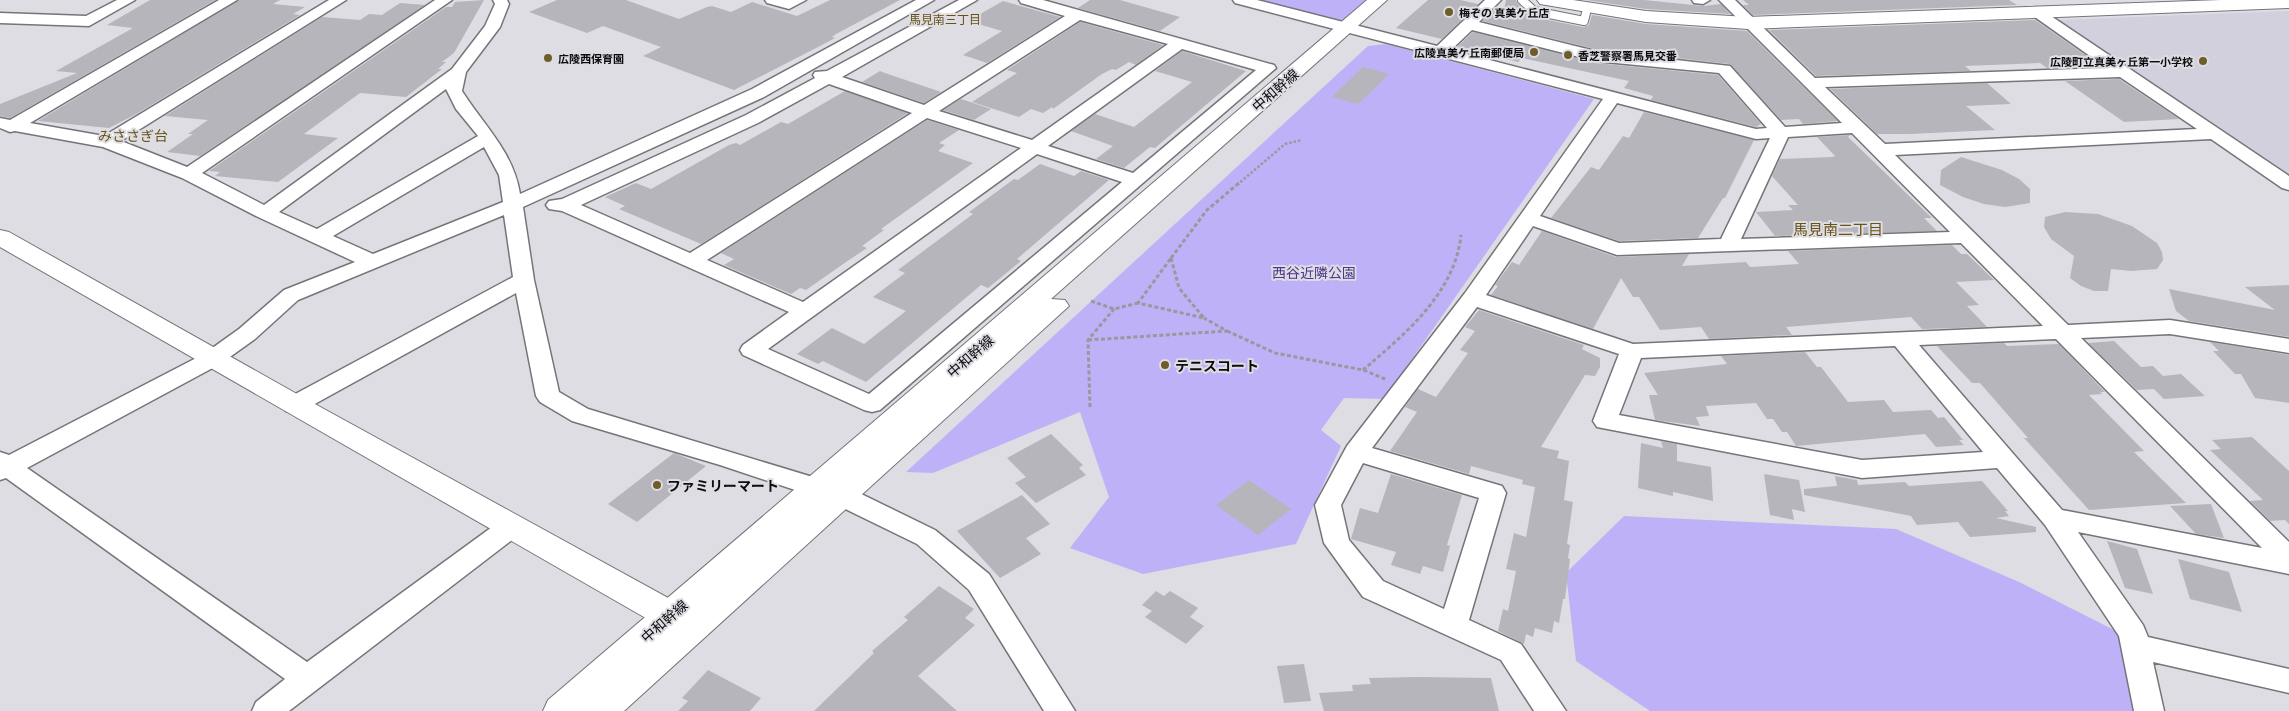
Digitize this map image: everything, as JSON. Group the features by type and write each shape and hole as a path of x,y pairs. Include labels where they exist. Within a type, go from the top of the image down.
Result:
{"street":[{"path":"0,18 89,21 128,0"},
{"path":"5,127 230,0"},
{"path":"107,142 339,0"},
{"path":"189,174 445,0"},
{"path":"265,213 458,72 492,27 502,4 500,0"},
{"path":"772,0 788,5 799,0"},
{"path":"307,678 3,466 212,359 247,334 291,295 512,206 758,93 927,0"},
{"path":"512,206 565,205 752,119 970,0"},
{"path":"1026,0 1077,15 1180,43 1268,68 993,304 872,404 751,350 1180,43"},
{"path":"1240,0 1756,134 1856,127"},
{"name":"中和幹線","path":"599,711 682,622 827,492 1220,160 1353,30 1378,0"},
{"name":"中和幹線","path":"1353,30 1398,0"},
{"path":"1440,52 1494,0"},
{"path":"1546,0 1587,9 1677,21 1748,23 2289,3"},
{"path":"1726,0 1880,150 2058,330 2289,558"},
{"path":"2037,13 2289,184"},
{"path":"690,262 923,111 1077,15"},
{"path":"1467,24 1595,56 1724,69 1781,133"},
{"path":"804,68 923,111 1136,180"},
{"path":"458,72 454,91 465,109 488,137 508,175 524,280 548,396 580,415 729,459 827,492 926,537 979,582 1060,711"},
{"path":"1811,83 2122,72"},
{"path":"1551,711 1511,652 1373,589 1337,542 1328,505 1356,452 1473,298 1612,98"},
{"path":"5,127 107,142 189,174 265,213 319,236 372,262"},
{"path":"1728,246 1781,133"},
{"path":"1880,150 2214,134"},
{"path":"319,236 488,137"},
{"path":"565,205 690,262 805,311"},
{"path":"1527,218 1617,249 1965,237"},
{"path":"0,237 294,406 682,622"},
{"path":"294,406 524,280"},
{"path":"1473,298 1632,351 1902,340 2058,330 2170,327 2289,346"},
{"path":"1902,340 2054,518 2133,633 2149,711"},
{"path":"1632,351 1605,421 1862,469 2003,459"},
{"path":"1356,452 1493,493 1453,625"},
{"path":"2054,518 2289,564"},
{"path":"267,711 307,678 512,526"},
{"name":"中和幹線","path":"560,711 682,622"},
{"path":"2136,646 2289,681"}],"lane":[{"path":"1522,0 1534,11 1584,21 1587,9"}],"path":[{"path":"1138,303 1207,210 1285,144 1302,140"},
{"path":"1363,370 1418,323 1443,288 1460,247 1461,235"},
{"path":"1171,258 1179,288 1204,318"},
{"path":"1091,302 1114,310"},
{"path":"1090,407 1088,340 1114,310 1138,303 1204,318 1226,331 1275,353 1363,370 1387,380"},
{"path":"1088,340 1226,331"}],"shaded area":[{"name":"広陵町立真美ヶ丘第一小学校","path":"2289,11 2289,178 2058,20"}],"green space":[{"path":"1258,0 1367,0 1341,22"},
{"name":"西谷近隣公園","path":"1386,44 1594,99 1384,399 1344,398 1321,430 1341,446 1296,544 1143,574 1070,548 1109,497 1080,412 933,473 906,472 1368,46"},
{"path":"1624,516 1896,529 2019,582 2122,634 2133,711 1650,711 1576,661 1566,573"}],"building":[{"path":"150,0 215,0 10,118 0,116 0,104 77,73 56,71 133,28 107,25"},
{"path":"239,0 280,0 273,4 305,7 293,14 300,15 138,113 109,128 38,121"},
{"path":"484,0 454,53 442,62 446,62 438,69 442,69 406,97 360,93 304,134 338,138 278,182 215,176 220,172 209,171 446,7 452,7 455,2"},
{"path":"557,0 626,0 679,19 707,7 712,6 731,12 752,2 797,16 830,0 900,0 832,37 835,38 734,90 643,56 661,47 603,26 587,33 529,12"},
{"path":"1090,0 1120,0 1180,17 1160,31 1078,8"},
{"path":"1428,0 1460,0 1478,4 1442,39 1396,28"},
{"path":"1506,0 1516,0 1533,17 1583,27 1589,25 1592,15 1646,24 1747,31 1838,121 1803,124 1799,119 1781,120 1730,64 1595,49 1483,21 1495,9 1504,11"},
{"path":"1586,0 1644,0 1703,6 1721,4 1730,14 1646,9"},
{"path":"1743,0 2009,0 2017,5 1753,15 1743,5 1749,5"},
{"path":"1003,1 1060,17 987,63 963,55 1002,31 968,21"},
{"path":"400,3 425,5 200,156 167,152 193,134 188,134 208,120 165,116 322,17 360,20 369,14 382,15"},
{"path":"2035,20 2101,66 2047,68 2040,63 1965,66 1971,71 1816,76 1769,30"},
{"path":"1080,22 1163,45 1136,65 1129,62 1116,70 1112,69 1102,74 1053,109 1052,107 1043,113 1031,109 1019,117 972,102 1017,73 1007,70"},
{"path":"1473,32 1595,63 1718,75 1761,124 1756,127 1651,100 1653,96 1624,88 1629,81 1522,58 1518,62 1457,47"},
{"path":"1182,51 1246,71 1155,148 1150,147 1124,168 1096,159 1113,146 1071,131 1095,114 1134,127 1192,82 1155,71"},
{"path":"1363,67 1389,74 1358,104 1332,97"},
{"path":"880,71 941,92 924,103 862,82"},
{"path":"2119,79 2179,119 2124,122 2065,81"},
{"path":"1987,83 2011,104 1966,106 1995,130 1910,134 1877,134 1830,89"},
{"path":"845,91 908,113 701,244 619,209 625,206 605,197 636,183 651,189 729,145 736,143 740,145 781,122 788,124"},
{"path":"961,99 991,109 974,120 943,110"},
{"path":"1644,112 1754,140 1725,198 1723,198 1698,238 1619,241 1551,218 1591,167 1599,170 1623,136 1629,138"},
{"path":"927,120 959,130 939,143 945,145 938,151 973,163 881,229 884,230 862,246 867,248 806,290 800,288 791,294 724,265 734,259 721,253"},
{"path":"1850,135 1848,137 1932,218 1924,218 1937,231 1775,236 1756,212 1793,210 1788,205 1798,205 1772,176 1780,159 1835,156 1817,137"},
{"path":"1961,157 2002,170 2019,179 2030,189 2030,203 2005,207 1984,204 1963,197 1940,185 1941,170"},
{"path":"1040,164 1074,176 1081,171 1109,180 1017,259 1021,261 988,288 981,285 866,382 823,361 818,364 797,354 832,328 864,344 906,311 873,297 905,273 898,270 973,214 969,212 1014,179 1018,180"},
{"path":"2065,212 2098,214 2132,226 2157,243 2162,252 2163,260 2157,269 2131,271 2111,269 2108,291 2094,291 2081,286 2070,278 2074,256 2051,239 2044,227 2045,217"},
{"path":"1542,231 1616,257 1689,254 1682,266 1746,262 1750,267 1799,264 1788,251 1952,245 1961,254 1967,254 1994,280 1956,282 1979,305 1967,306 1987,327 1922,329 1911,317 1786,327 1792,335 1709,339 1701,327 1660,330 1639,297 1633,297 1621,278 1593,329 1491,295 1498,286 1495,285 1512,262 1519,265"},
{"path":"2289,285 2289,337 2189,321 2176,311 2169,289 2275,310 2245,287"},
{"path":"1479,310 1584,345 1582,349 1600,358 1600,367 1595,376 1585,375 1541,447 1559,451 1557,458 1569,461 1564,500 1573,502 1567,544 1570,545 1568,558 1570,559 1565,599 1563,599 1559,623 1554,621 1552,633 1535,628 1533,637 1526,634 1524,644 1498,631 1503,609 1508,611 1516,571 1506,569 1514,533 1526,537 1535,487 1522,484 1523,480 1471,466 1469,474 1390,451 1417,412 1405,407 1418,389 1436,397 1468,353 1460,350 1475,331 1465,327"},
{"path":"2114,341 2141,367 2153,366 2163,376 2181,374 2205,396 2164,399 2154,389 2137,390 2088,343"},
{"path":"2210,342 2289,355 2289,403 2255,398 2241,374 2235,374 2213,351 2219,351"},
{"path":"2004,343 2007,346 2059,344 2105,392 2089,395 2144,451 2134,452 2186,503 2089,510 2024,438 2028,438 1980,383 1972,383 1937,346"},
{"path":"1805,352 1817,367 1821,367 1848,402 1884,400 1893,412 1931,410 1938,418 1944,417 1963,440 1959,440 1964,445 1936,447 1925,434 1796,446 1787,432 1782,432 1773,419 1767,419 1756,403 1706,406 1709,416 1696,417 1700,426 1655,420 1649,395 1658,395 1644,373 1727,364 1721,356"},
{"path":"1051,434 1083,465 1079,468 1086,475 1036,503 1015,483 1026,477 1007,458"},
{"path":"2252,437 2289,471 2289,524 2285,520 2270,521 2250,501 2263,500 2210,450 2221,449 2212,440"},
{"path":"1661,441 1677,444 1677,461 1711,467 1713,501 1673,492 1673,496 1638,488 1641,443 1663,448"},
{"name":"ファミリーマート","path":"674,453 706,466 637,522 608,504"},
{"path":"1391,474 1462,495 1447,545 1450,546 1443,572 1423,566 1420,574 1391,565 1396,552 1351,539 1360,508 1378,513"},
{"path":"1764,474 1799,480 1805,512 1792,509 1794,520 1770,515"},
{"path":"1835,476 1857,480 1858,485 1905,482 1909,486 1982,481 2008,511 2005,511 2009,516 1996,518 2036,527 2036,532 1970,537 1958,522 1917,525 1911,516 1804,495 1804,489 1837,486"},
{"path":"1249,480 1291,509 1258,535 1216,505"},
{"path":"1022,495 1050,524 1026,538 1041,554 1000,578 957,531"},
{"path":"2211,504 2224,538 2196,534 2170,506"},
{"path":"2107,541 2137,549 2153,594 2125,588"},
{"path":"2178,559 2229,572 2242,612 2190,599"},
{"path":"939,586 974,609 965,618 975,625 918,676 957,711 814,711 874,653 872,651 908,620 904,617"},
{"path":"1156,591 1164,596 1170,591 1198,608 1190,617 1204,626 1186,644 1145,617 1152,611 1142,605"},
{"path":"1304,664 1311,701 1284,703 1277,666"},
{"path":"708,670 761,698 750,711 678,711 688,701 682,698"},
{"path":"1369,678 1491,678 1499,711 1324,711 1319,693 1353,691 1352,685 1371,684"}],"place":[{"name":"梅ぞの 真美ケ丘店","path":"1449,12"},
{"name":"広陵真美ケ丘南郵便局","path":"1534,52"},
{"name":"香芝警察署馬見交番","path":"1568,55"},
{"name":"広陵西保育園","path":"548,58"},
{"name":"広陵町立真美ヶ丘第一小学校","path":"2203,61"},
{"name":"テニスコート","path":"1165,365"},
{"name":"ファミリーマート","path":"657,485"}],"district":[{"name":"馬見南三丁目","path":"945,19"},
{"name":"みささぎ台","path":"133,135"},
{"name":"馬見南二丁目","path":"1838,229"}]}
